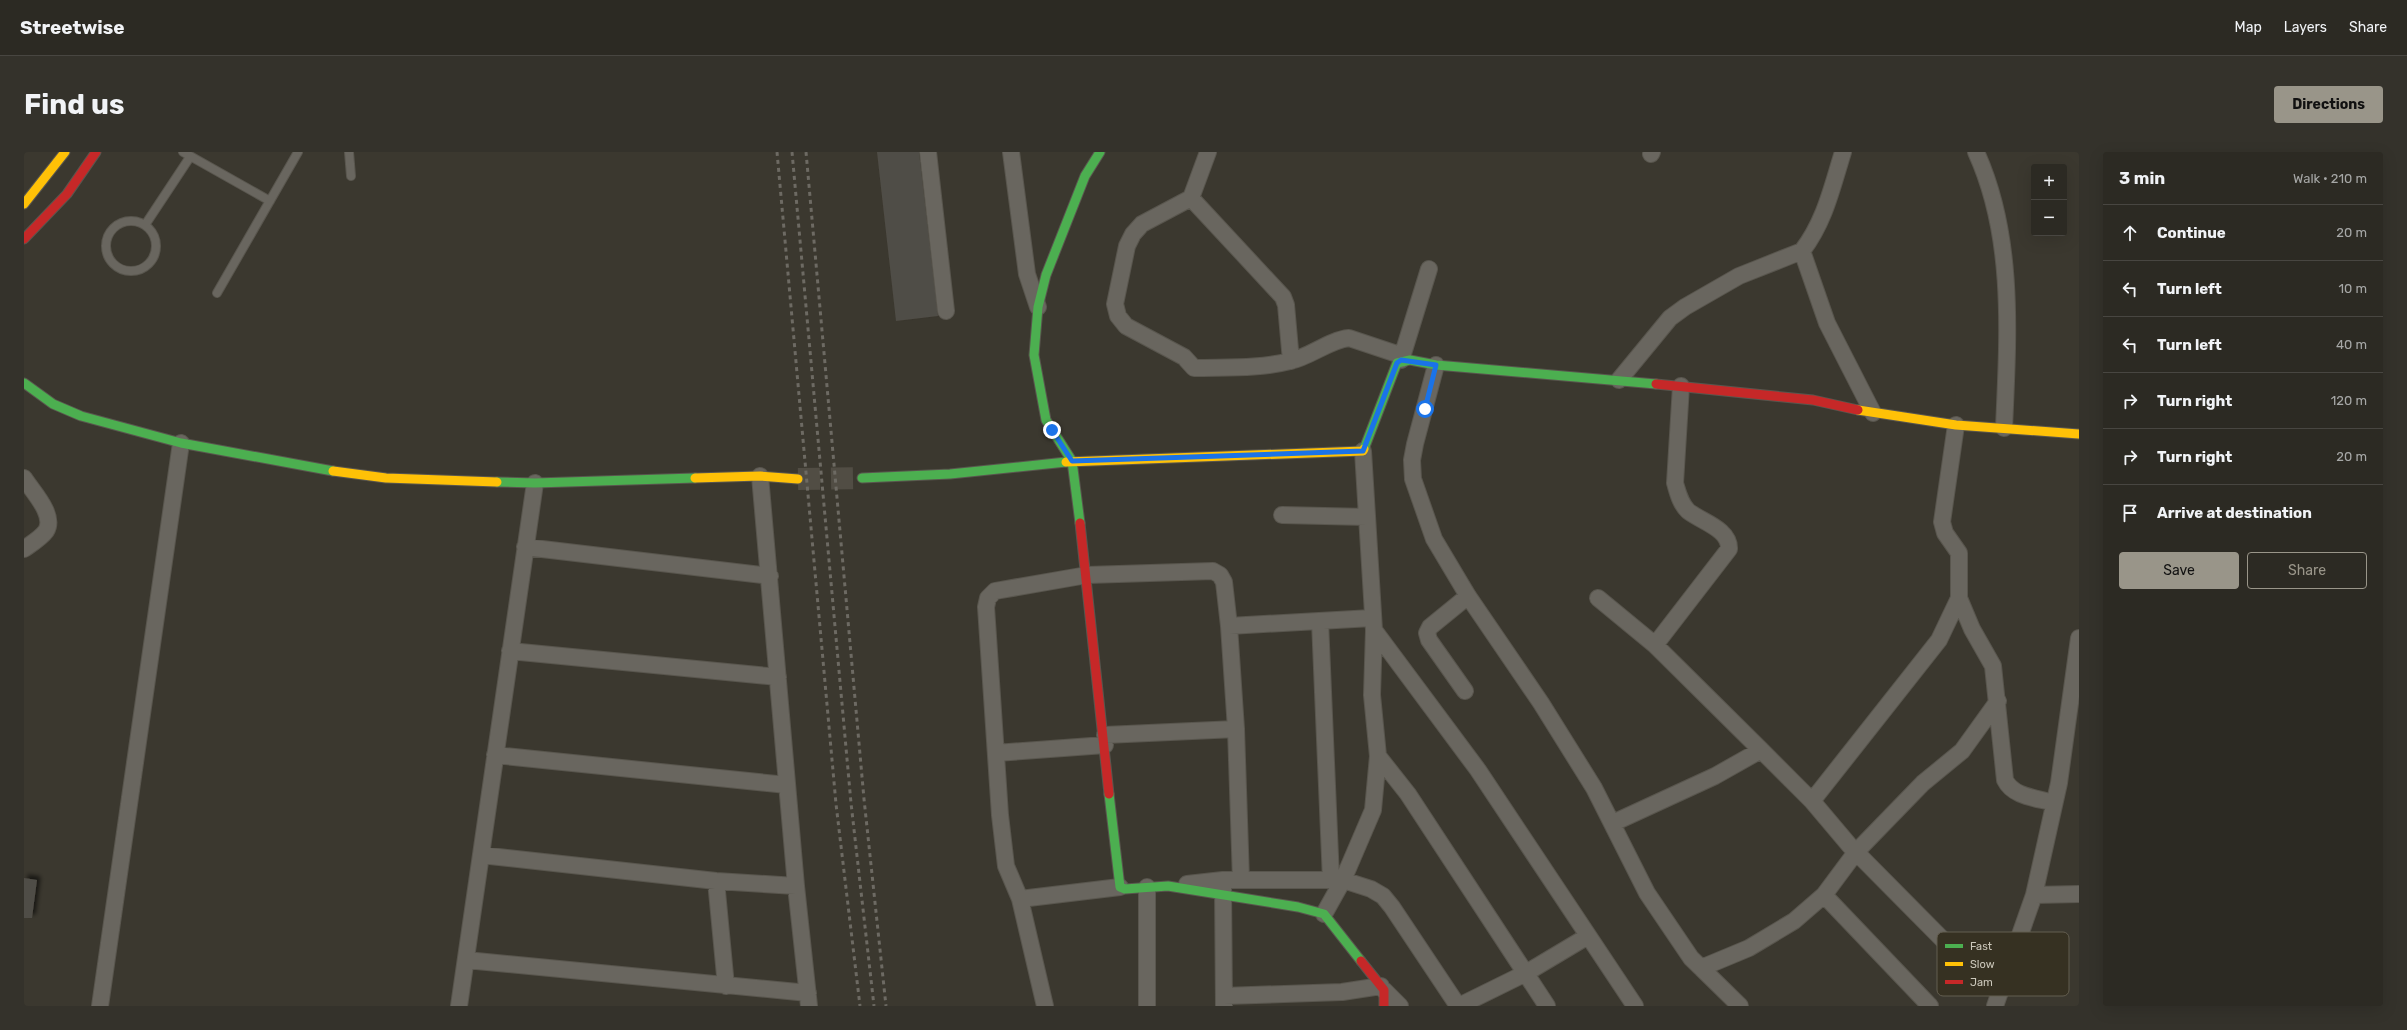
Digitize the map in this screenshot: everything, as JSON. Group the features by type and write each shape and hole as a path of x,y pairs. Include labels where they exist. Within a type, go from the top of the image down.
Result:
{"street":[{"path":"24,204 64,152"},
{"path":"24,239 66,194 96,152"},
{"path":"928,152 946,311"},
{"path":"1011,152 1027,274 1038,307"},
{"path":"1100,152 1085,176 1046,274 1038,307 1034,355 1038,390 1046,420 1072,461 1088,575 1117,874 1120,887"},
{"path":"1208,152 1190,198 1142,224 1133,234 1127,246 1115,304 1118,316 1126,326 1184,357 1194,368 1272,365 1291,361 1340,339 1350,338 1402,358 1436,365 1619,380 1813,400 1873,413 1956,425 2079,434"},
{"path":"1619,380 1670,318 1685,307 1739,276 1802,251 1814,235 1822,219 1843,152"},
{"path":"1976,152 1989,181 2006,272 2006,367 2004,428"},
{"path":"1190,198 1283,297 1286,305 1291,361"},
{"path":"1802,251 1827,323 1873,413"},
{"path":"1324,914 1337,880 1373,810 1378,756 1372,695 1373,624 1363,451 1397,363 1402,358 1429,269"},
{"path":"1436,365 1414,444 1413,480 1434,539 1468,596 1541,703 1613,823 1647,893 1691,958 1740,1006"},
{"path":"1655,645 1729,549 1729,542 1726,536 1688,510 1679,498 1675,483 1681,386"},
{"path":"26,390 81,416 181,443 339,472 386,478 430,481 535,483 760,476 798,479"},
{"path":"1956,425 1942,522 1945,533 1959,554 1959,598 1972,628 1993,666 2006,780 2009,787 2014,792 2054,803"},
{"path":"100,1006 181,443"},
{"path":"862,478 950,474 1072,461 1363,451"},
{"path":"466,960 726,986 808,999 796,886 770,576 760,476"},
{"path":"24,478 48,515 49,523 45,531 24,550"},
{"path":"459,1006 535,483"},
{"path":"1282,515 1367,517"},
{"path":"525,547 770,576"},
{"path":"1045,1006 1020,899 1006,866 996,753 986,607 988,598 995,591 1088,575 1213,571 1220,575 1224,582 1229,626 1236,729 1241,880"},
{"path":"1465,691 1429,640 1427,633 1430,627 1468,596"},
{"path":"1598,598 1655,645 1761,750 1812,801 1856,852 1937,934"},
{"path":"1812,801 1939,640 1959,598"},
{"path":"1229,626 1320,620 1373,624 1478,770 1635,1006"},
{"path":"1320,620 1337,880"},
{"path":"2021,932 2034,895 2054,803 2079,638"},
{"path":"510,651 778,678"},
{"path":"1701,968 1749,948 1794,921 1824,896 1856,852 1923,783 1962,751 1998,701"},
{"path":"996,753 1105,740 1236,729"},
{"path":"1613,823 1715,776 1761,750"},
{"path":"495,755 787,785"},
{"path":"1378,756 1408,794 1548,1006"},
{"path":"481,855 716,881 796,886"},
{"path":"1223,887 1241,880 1337,880 1371,889 1383,896 1458,1006 1526,973 1588,936"},
{"path":"716,881 726,986"},
{"path":"1020,899 1120,887 1125,889 1168,886 1223,887 1324,914 1382,988 1400,1006"},
{"path":"1223,887 1224,1001 1382,988"},
{"path":"1147,888 1147,1006"},
{"path":"2034,895 2078,898"},
{"path":"1824,896 1930,1006"},
{"path":"1382,988 1384,1006"},
{"path":"1995,1006 1998,996"}],"lane":[{"path":"183,152 270,200"},
{"path":"217,293 298,152"},
{"path":"349,152 351,176"},
{"path":"145,225 190,157"},
{"path":"130,221 145,225 155,238 155,255 144,268 127,270 119,268 108,255 106,247 110,232 122,223 130,221"}],"building":[{"path":"877,152 919,152 938,316 896,321"},
{"path":"24,878 37,880 32,918 24,918"}],"tunnel":[{"path":"798,479 862,478"}],"railway":[{"path":"777,152 836,804 860,1006"},
{"path":"792,152 851,803 874,1006"},
{"path":"806,152 864,799 886,1006"}],"traffic: fast":[{"path":"1080,523 1072,461 1046,420 1034,355 1038,307 1046,275 1085,176 1100,152"},
{"path":"1364,449 1397,363 1410,360 1436,365 1656,384"},
{"path":"24,383 53,404 81,416 181,443 333,471"},
{"path":"862,478 950,474 1066,462"},
{"path":"497,482 535,483 695,478"},
{"path":"1109,794 1120,887 1125,889 1168,886 1298,907 1324,914 1361,961"}],"traffic: slow":[{"path":"24,204 65,152"},
{"path":"1858,410 1956,425 2079,434"},
{"path":"1066,462 1363,451 1364,449"},
{"path":"333,471 386,478 497,482"},
{"path":"695,478 760,476 798,479"}],"traffic: jam":[{"path":"24,239 67,194 96,152"},
{"path":"1656,384 1813,400 1858,410"},
{"path":"1080,523 1109,794"},
{"path":"1361,961 1384,990 1384,1006"}],"route":[{"path":"1052,430 1057,440 1072,461 1363,451 1397,363 1401,360 1408,359 1436,365 1425,409"}]}
